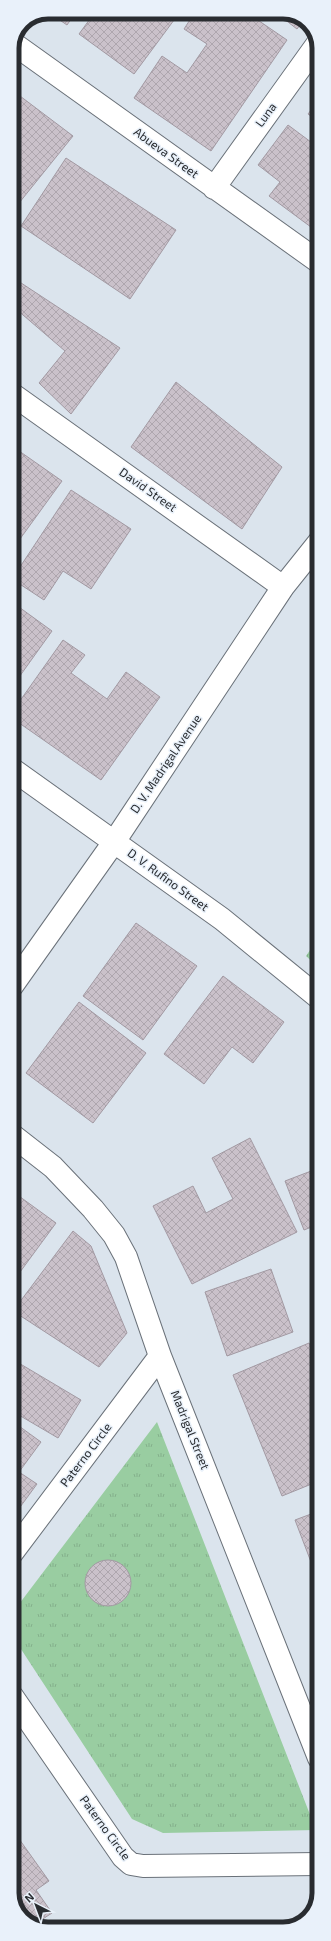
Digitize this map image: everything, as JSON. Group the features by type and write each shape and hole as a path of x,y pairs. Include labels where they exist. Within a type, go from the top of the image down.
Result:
{"street":[{"name":"Abueva Street","path":"19,48 312,257"},
{"name":"Luna","path":"214,188 312,51"},
{"name":"David Street","path":"19,399 283,587"},
{"name":"D. V. Madrigal Avenue","path":"19,976 114,842 283,587 312,551"},
{"name":"D. V. Rufino Street","path":"19,774 222,919 312,992"},
{"name":"Madrigal Street","path":"19,1140 53,1167 93,1209 114,1235 126,1257 160,1356 312,1740"},
{"name":"Paterno Circle","path":"19,1545 160,1356"},
{"name":"Paterno Circle","path":"19,1706 123,1856 131,1864 143,1866 312,1864"}],"green space":[{"path":"312,947 312,962 306,956"},
{"path":"157,1422 312,1820 312,1830 163,1833 132,1819 19,1646 19,1604"}],"building":[{"path":"58,19 71,19 67,25"},
{"path":"90,19 175,19 134,74 79,34"},
{"path":"190,19 256,19 287,40 211,151 134,98 162,56 187,73 207,44 184,29"},
{"path":"284,19 294,21 300,25 297,29"},
{"path":"19,95 73,136 19,203"},
{"path":"312,109 312,117 308,114"},
{"path":"288,125 312,143 312,228 269,196 280,182 258,165"},
{"path":"66,158 176,230 130,299 21,226"},
{"path":"19,282 120,348 71,414 39,383 65,351 19,312"},
{"path":"176,382 282,467 242,529 131,447"},
{"path":"19,451 62,481 19,540"},
{"path":"71,490 131,529 91,589 63,571 44,600 19,584 19,568"},
{"path":"19,607 52,631 19,677"},
{"path":"63,640 85,655 71,673 107,699 126,672 160,697 101,780 19,723 19,702"},
{"path":"136,923 197,966 143,1040 83,996"},
{"path":"223,976 284,1022 253,1063 232,1047 204,1084 164,1054"},
{"path":"79,1002 146,1053 93,1123 26,1073"},
{"path":"250,1138 297,1232 192,1284 153,1206 193,1186 206,1213 233,1199 212,1158"},
{"path":"312,1171 312,1227 304,1230 285,1181"},
{"path":"19,1196 56,1223 19,1273"},
{"path":"73,1231 91,1246 127,1333 99,1367 19,1315 19,1303"},
{"path":"271,1269 293,1332 227,1356 205,1292"},
{"path":"309,1343 312,1350 312,1484 282,1496 233,1375"},
{"path":"19,1363 81,1400 58,1438 19,1415"},
{"path":"19,1426 41,1442 19,1472"},
{"path":"19,1472 37,1484 19,1509"},
{"path":"312,1514 312,1565 295,1520"},
{"path":"113,1560 125,1566 130,1574 130,1592 125,1600 117,1605 103,1606 91,1600 86,1592 85,1578 91,1566 99,1561"},
{"path":"19,1839 49,1881 36,1890 52,1913 40,1921 37,1920 29,1915 23,1907 19,1897"}]}
